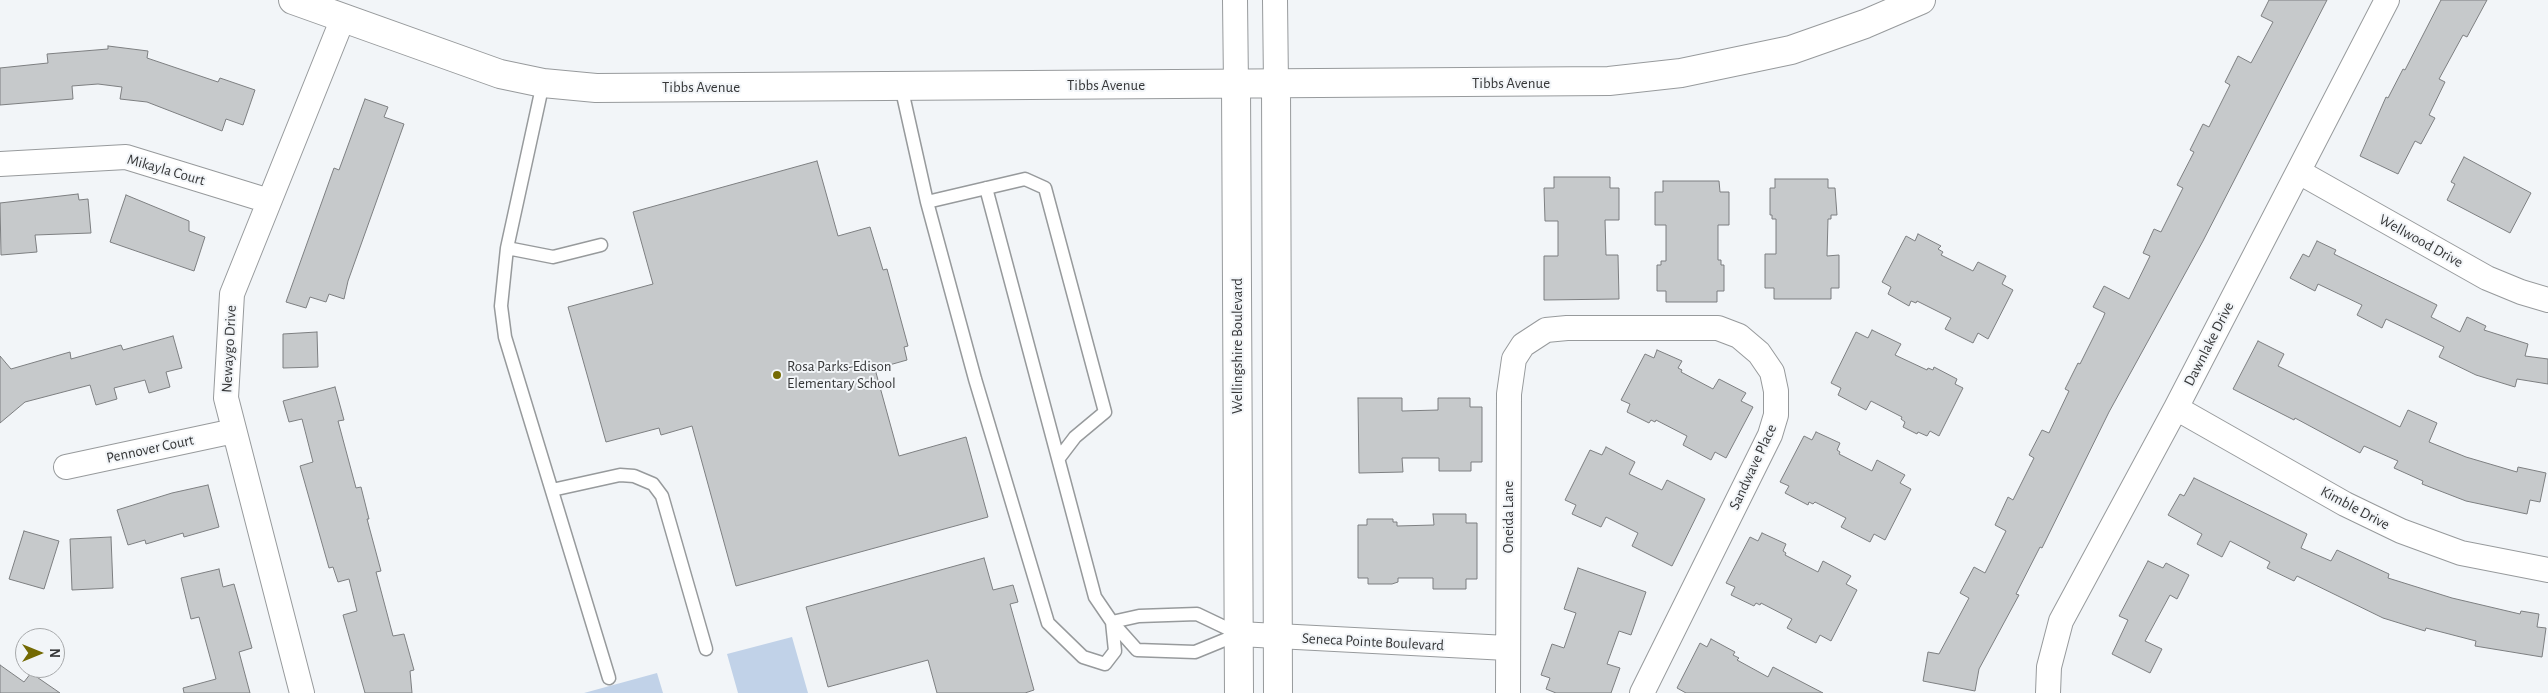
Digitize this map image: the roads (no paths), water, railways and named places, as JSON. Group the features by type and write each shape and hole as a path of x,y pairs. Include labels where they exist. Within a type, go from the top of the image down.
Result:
{"street":[{"name":"Tibbs Avenue","path":"293,0 490,70 542,83 596,88 1584,82 1681,73 1744,62 1806,45 1865,24 1921,0"},
{"name":"Wellingshire Boulevard","path":"1235,0 1239,693"},
{"path":"1275,0 1278,693"},
{"name":"Dawnlake Drive","path":"2048,693 2048,667 2061,621 2176,408 2387,0"},
{"name":"Newaygo Drive","path":"302,693 226,398 232,294 343,18"},
{"name":"Mikayla Court","path":"0,164 126,157 269,201"},
{"name":"Wellwood Drive","path":"2298,172 2487,278 2548,300"},
{"name":"Sandwave Place","path":"1523,345 1546,330 1567,328 1718,328 1739,336 1759,353 1772,372 1776,391 1776,415 1770,435 1642,693"},
{"name":"Oneida Lane","path":"1508,693 1509,394 1514,359 1523,345"},
{"name":"Kimble Drive","path":"2176,408 2344,504 2401,531 2477,557 2548,570"},
{"name":"Pennover Court","path":"66,467 234,431"},
{"name":"Seneca Pointe Boulevard","path":"1239,634 1507,648"}],"lane":[{"path":"542,83 507,248 501,297 505,337 609,678"},
{"path":"901,86 927,202 975,379 1048,623 1083,657 1106,664 1115,651 1112,622"},
{"path":"927,202 1026,179 1044,188 1106,412 1075,437 1059,458"},
{"path":"986,188 1095,597 1112,622 1137,650 1196,652 1239,634"},
{"path":"507,248 553,257 601,245"},
{"path":"552,490 620,475 634,476 653,484 662,496 706,649"},
{"path":"1112,622 1139,616 1196,614 1239,634"}],"place":[{"name":"Rosa Parks-Edison Elementary School","path":"777,375"}]}
